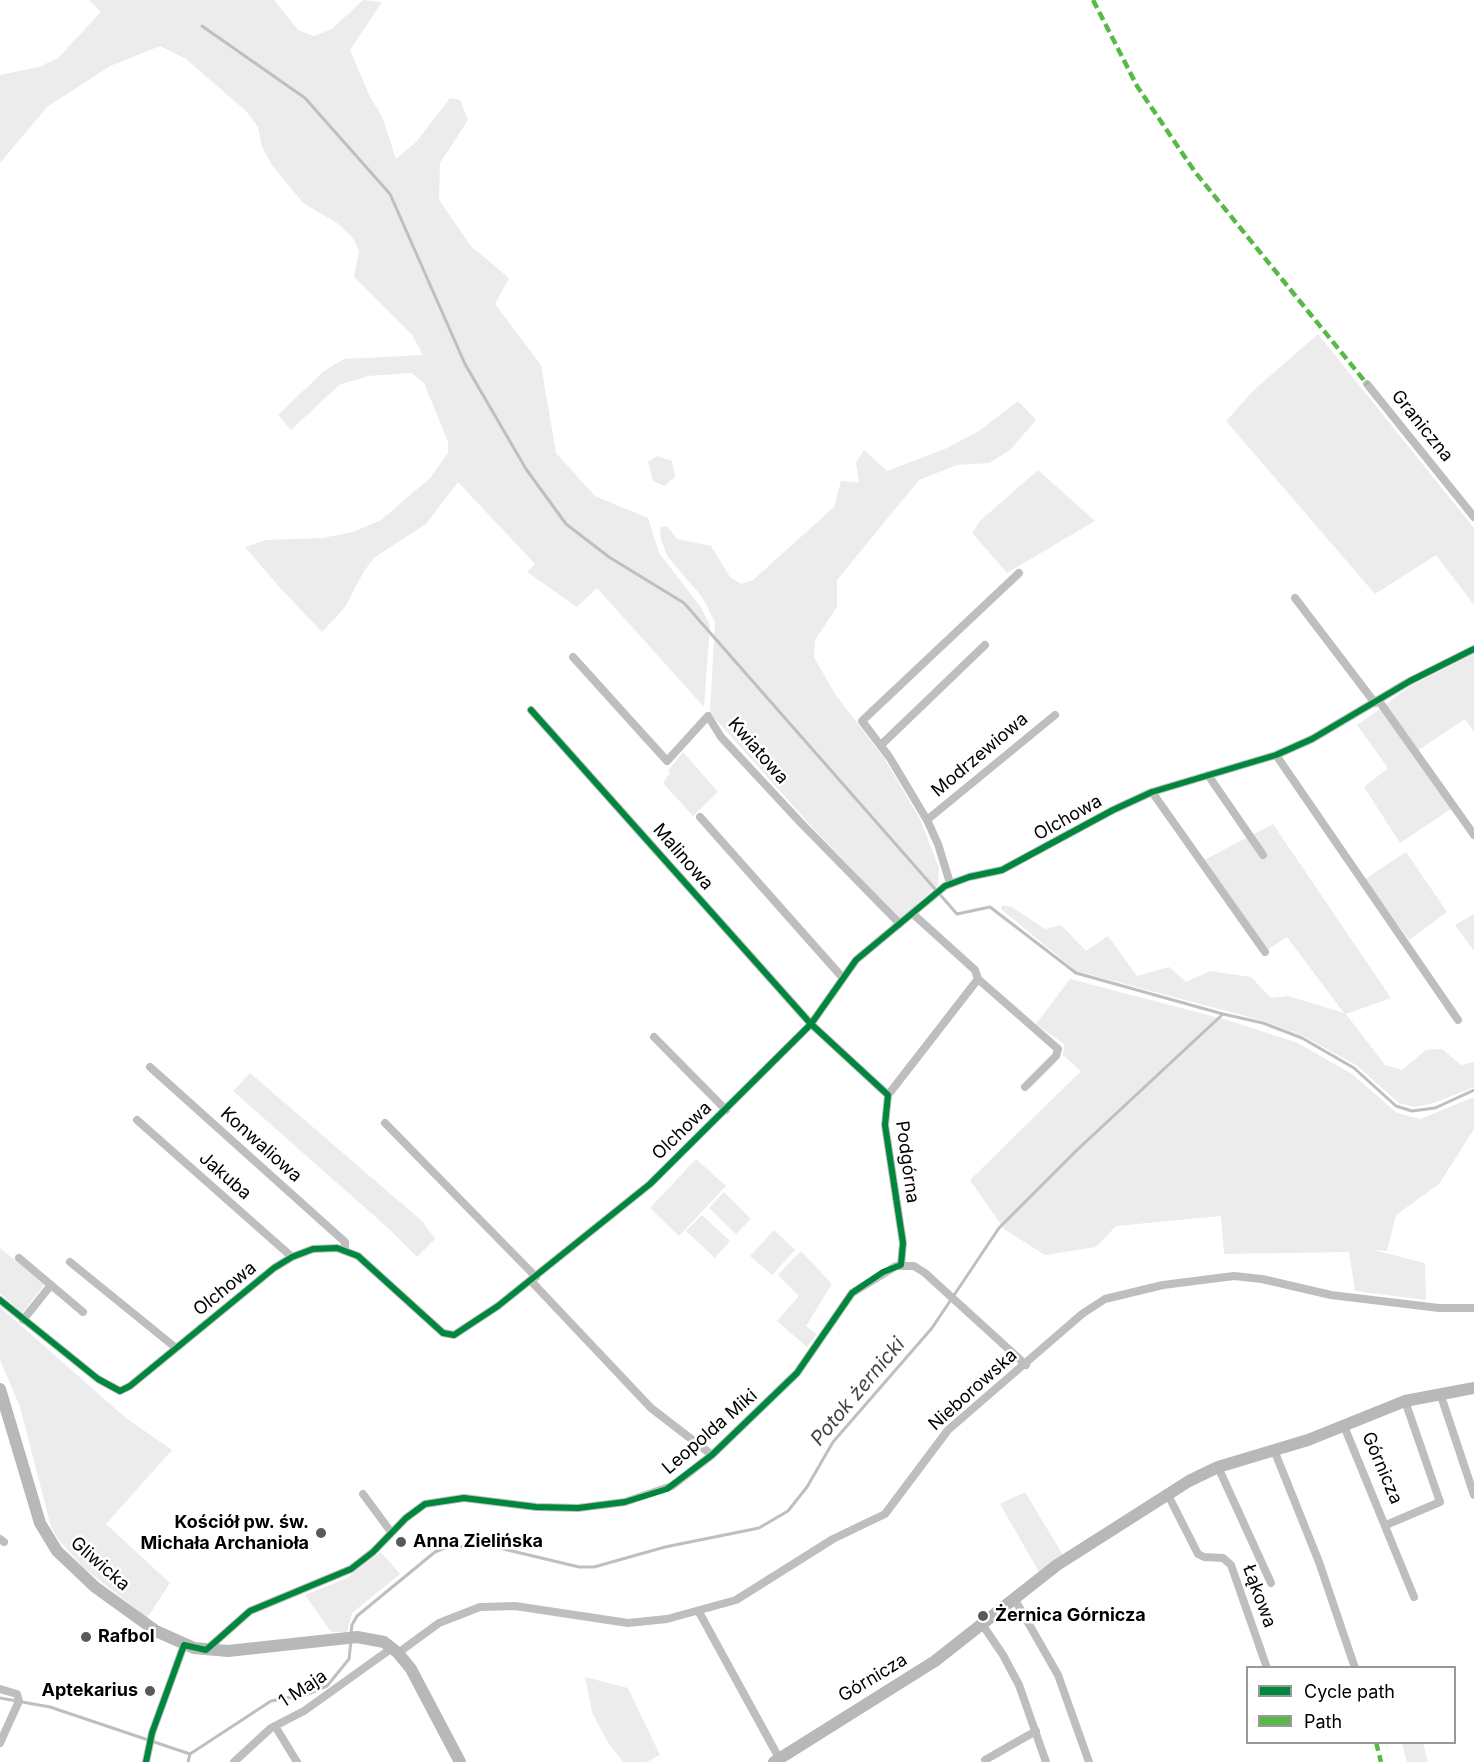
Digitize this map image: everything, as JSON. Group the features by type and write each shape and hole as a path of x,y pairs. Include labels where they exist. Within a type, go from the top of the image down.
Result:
{"street":[{"name":"Graniczna","path":"1367,384 1474,517"},
{"path":"950,884 938,844 927,820 881,745 862,721 1019,573"},
{"path":"1294,598 1377,702 1474,835"},
{"path":"881,745 986,645"},
{"name":"Olchowa","path":"0,1300 98,1379 120,1390 130,1386 274,1268 292,1257 313,1249 345,1250 370,1265 448,1336 457,1334 487,1315 534,1279 650,1184 811,1024 856,960 950,884 1002,870 1113,810 1152,792 1276,755 1312,739 1410,681 1474,649"},
{"name":"Kwiatowa","path":"573,657 667,761 708,716 721,737 792,814 900,924"},
{"name":"Malinowa","path":"531,710 811,1024"},
{"name":"Modrzewiowa","path":"927,820 1054,715"},
{"path":"1276,755 1458,1020"},
{"path":"1208,774 1263,855"},
{"path":"1152,792 1265,952"},
{"path":"700,817 842,977"},
{"path":"913,914 975,970 978,980 1058,1049 1056,1056 1025,1088"},
{"path":"811,1024 888,1095 978,980"},
{"name":"Olchowa","path":"654,1037 726,1110"},
{"name":"Konwaliowa","path":"150,1067 345,1242 345,1250"},
{"name":"Podgórna","path":"888,1095 885,1125 903,1243 902,1265"},
{"name":"Jakuba","path":"137,1120 292,1257"},
{"path":"385,1123 534,1279 651,1408 712,1455"},
{"path":"19,1258 83,1312"},
{"path":"70,1262 176,1348"},
{"path":"902,1265 919,1269 952,1296 1026,1365"},
{"name":"Leopolda Miki","path":"206,1650 220,1635 250,1611 351,1569 373,1552 391,1532 421,1506 447,1498 476,1498 562,1508 625,1502 667,1489 712,1455 797,1373 852,1293 890,1268 902,1265"},
{"name":"Nieborowska","path":"395,1650 447,1619 469,1610 491,1606 515,1606 622,1623 667,1619 699,1612 746,1595 838,1536 885,1514 897,1502 944,1434 1082,1314 1105,1299 1211,1277 1254,1277 1331,1295 1427,1307 1474,1308"},
{"path":"23,1320 51,1286"},
{"name":"Górnicza","path":"699,1612 777,1760 935,1661 1065,1560 1168,1495 1218,1467 1344,1426 1405,1401 1474,1388"},
{"name":"Gliwicka","path":"0,1389 35,1510 51,1543 95,1587 143,1622 184,1645 206,1650 238,1650 357,1636 376,1640 395,1650"},
{"path":"1440,1394 1474,1495"},
{"name":"Górnicza","path":"1386,1525 1440,1502 1405,1401"},
{"name":"Górnicza","path":"1344,1426 1414,1597"},
{"path":"1274,1450 1319,1562 1354,1666"},
{"path":"1218,1467 1271,1583"},
{"path":"363,1494 391,1532"},
{"name":"Łąkowa","path":"1168,1495 1198,1554 1204,1557 1223,1558 1231,1565 1266,1666"},
{"path":"1014,1598 1058,1675 1089,1762"},
{"path":"982,1624 1003,1655 1019,1685 1046,1762"},
{"path":"146,1762 152,1733 184,1645"},
{"path":"395,1650 415,1677 460,1762"},
{"name":"1 Maja","path":"234,1762 276,1725 304,1711 395,1650"},
{"path":"0,1689 17,1694 18,1704 0,1743"},
{"path":"276,1725 297,1762"},
{"path":"985,1760 1036,1731"}],"shaded area":[{"path":"89,0 274,0 298,30 314,36 332,29 363,0 382,2 350,50 370,97 382,116 396,159 416,142 450,98 460,100 468,120 440,163 439,200 471,246 509,278 495,304 541,365 556,453 595,496 648,518 659,553 700,606 710,625 704,707 597,588 577,607 527,572 535,564 458,482 426,524 375,557 364,571 345,607 322,632 280,588 245,547 266,540 322,538 353,532 381,520 430,478 448,453 448,442 424,383 412,373 368,376 339,385 291,430 278,415 324,371 344,359 423,355 412,335 354,277 359,251 353,238 337,223 303,203 272,165 262,147 258,127 246,111 186,59 160,46 110,66 47,107 0,163 0,75 39,67 58,58 101,12"},
{"path":"1318,334 1474,528 1474,605 1436,555 1375,594 1226,421 1254,390"},
{"path":"1018,401 1036,420 1010,450 989,463 957,465 919,480 837,580 837,607 815,640 814,657 835,694 884,758 920,819 939,868 938,885 900,919 813,828 710,713 715,622 702,597 668,557 661,540 660,527 667,526 677,539 711,546 730,577 741,584 753,580 834,507 841,481 859,482 856,462 864,450 887,471 947,448 979,431"},
{"path":"657,456 672,461 675,477 664,486 653,481 648,462"},
{"path":"1038,470 1095,521 1007,573 972,533 980,521"},
{"path":"1474,654 1474,732 1465,719 1417,751 1386,704 1412,685"},
{"path":"1380,709 1454,807 1400,843 1364,787 1388,768 1357,725"},
{"path":"683,752 718,792 693,816 663,783 670,773 668,771"},
{"path":"1273,824 1391,998 1346,1014 1385,1065 1402,1070 1426,1050 1442,1049 1461,1065 1474,1062 1474,1087 1434,1103 1414,1107 1399,1103 1356,1065 1303,1036 1264,1021 1076,971 1001,909 1002,905 1012,907 1045,929 1061,925 1086,951 1108,936 1137,976 1169,967 1186,982 1210,971 1251,977 1271,998 1288,996 1344,1013 1287,937 1267,950 1204,860"},
{"path":"1406,852 1447,912 1409,940 1365,879"},
{"path":"1474,914 1474,951 1455,925"},
{"path":"1070,979 1227,1020 1298,1043 1352,1074 1397,1113 1420,1119 1474,1097 1474,1129 1439,1184 1396,1215 1387,1251 1373,1250 1425,1263 1426,1300 1355,1291 1349,1252 1224,1254 1221,1216 1116,1226 1096,1247 1045,1255 1004,1229 970,1180 1081,1071 1063,1055 1064,1044 1036,1024"},
{"path":"250,1073 422,1221 435,1239 417,1257 388,1228 233,1091"},
{"path":"696,1159 726,1186 679,1236 650,1208"},
{"path":"724,1192 751,1219 736,1234 709,1208"},
{"path":"702,1215 730,1241 715,1258 686,1231"},
{"path":"774,1230 795,1250 772,1275 750,1256"},
{"path":"0,1248 45,1284 22,1313 0,1293"},
{"path":"801,1251 832,1284 806,1326 817,1334 807,1347 777,1321 799,1296 778,1275"},
{"path":"0,1307 126,1418 172,1450 106,1524 170,1583 147,1618 84,1568 58,1539 51,1527 20,1407 0,1360"},
{"path":"1025,1492 1063,1555 1039,1572 1000,1504"},
{"path":"381,1552 400,1574 352,1613 347,1632 331,1632 305,1595 347,1578"},
{"path":"585,1677 628,1688 660,1755 647,1762 623,1762 607,1741 592,1712"},
{"path":"1402,1744 1423,1744 1428,1762 1407,1762"}],"waterway":[{"path":"202,26 305,98 390,194 465,364 526,469 566,524 609,557 684,603 957,914 990,907 1076,973 1223,1014"},
{"name":"Potok żernicki","path":"351,1634 352,1625 357,1616 435,1552 447,1547 491,1546 579,1567 594,1567 665,1547 759,1528 788,1511 807,1487 833,1442 932,1328 999,1228 1077,1150 1223,1014 1263,1023 1302,1038 1354,1068 1396,1106 1412,1111 1435,1108 1474,1090"},
{"name":"Potok żernicki","path":"188,1762 190,1754 271,1701 308,1694 327,1686 349,1659 351,1641"},
{"path":"0,1698 50,1707 190,1754"}],"marked path":[{"path":"1093,0 1137,86 1195,172 1367,384"},
{"path":"1376,1744 1381,1762"}],"cycle path":[{"path":"0,1300 98,1379 120,1391 130,1386 274,1268 292,1257 313,1249 337,1248 358,1256 443,1333 454,1335 498,1306 650,1184 811,1024 856,960 945,886 969,877 1002,870 1113,810 1152,792 1276,755 1312,739 1410,681 1474,649"},
{"path":"146,1762 152,1733 184,1645 206,1650 250,1611 351,1569 373,1552 406,1518 425,1504 464,1498 536,1507 578,1508 625,1502 667,1489 712,1455 797,1373 852,1293 883,1272 901,1265 903,1243 885,1125 888,1095 811,1024 531,710"}],"place":[{"name":"Kościół pw. św. Michała Archanioła","path":"321,1533"},
{"name":"Anna Zielińska","path":"401,1542"},
{"name":"Żernica Górnicza","path":"983,1616"},
{"name":"Rafbol","path":"86,1637"},
{"name":"Aptekarius","path":"150,1691"}]}
